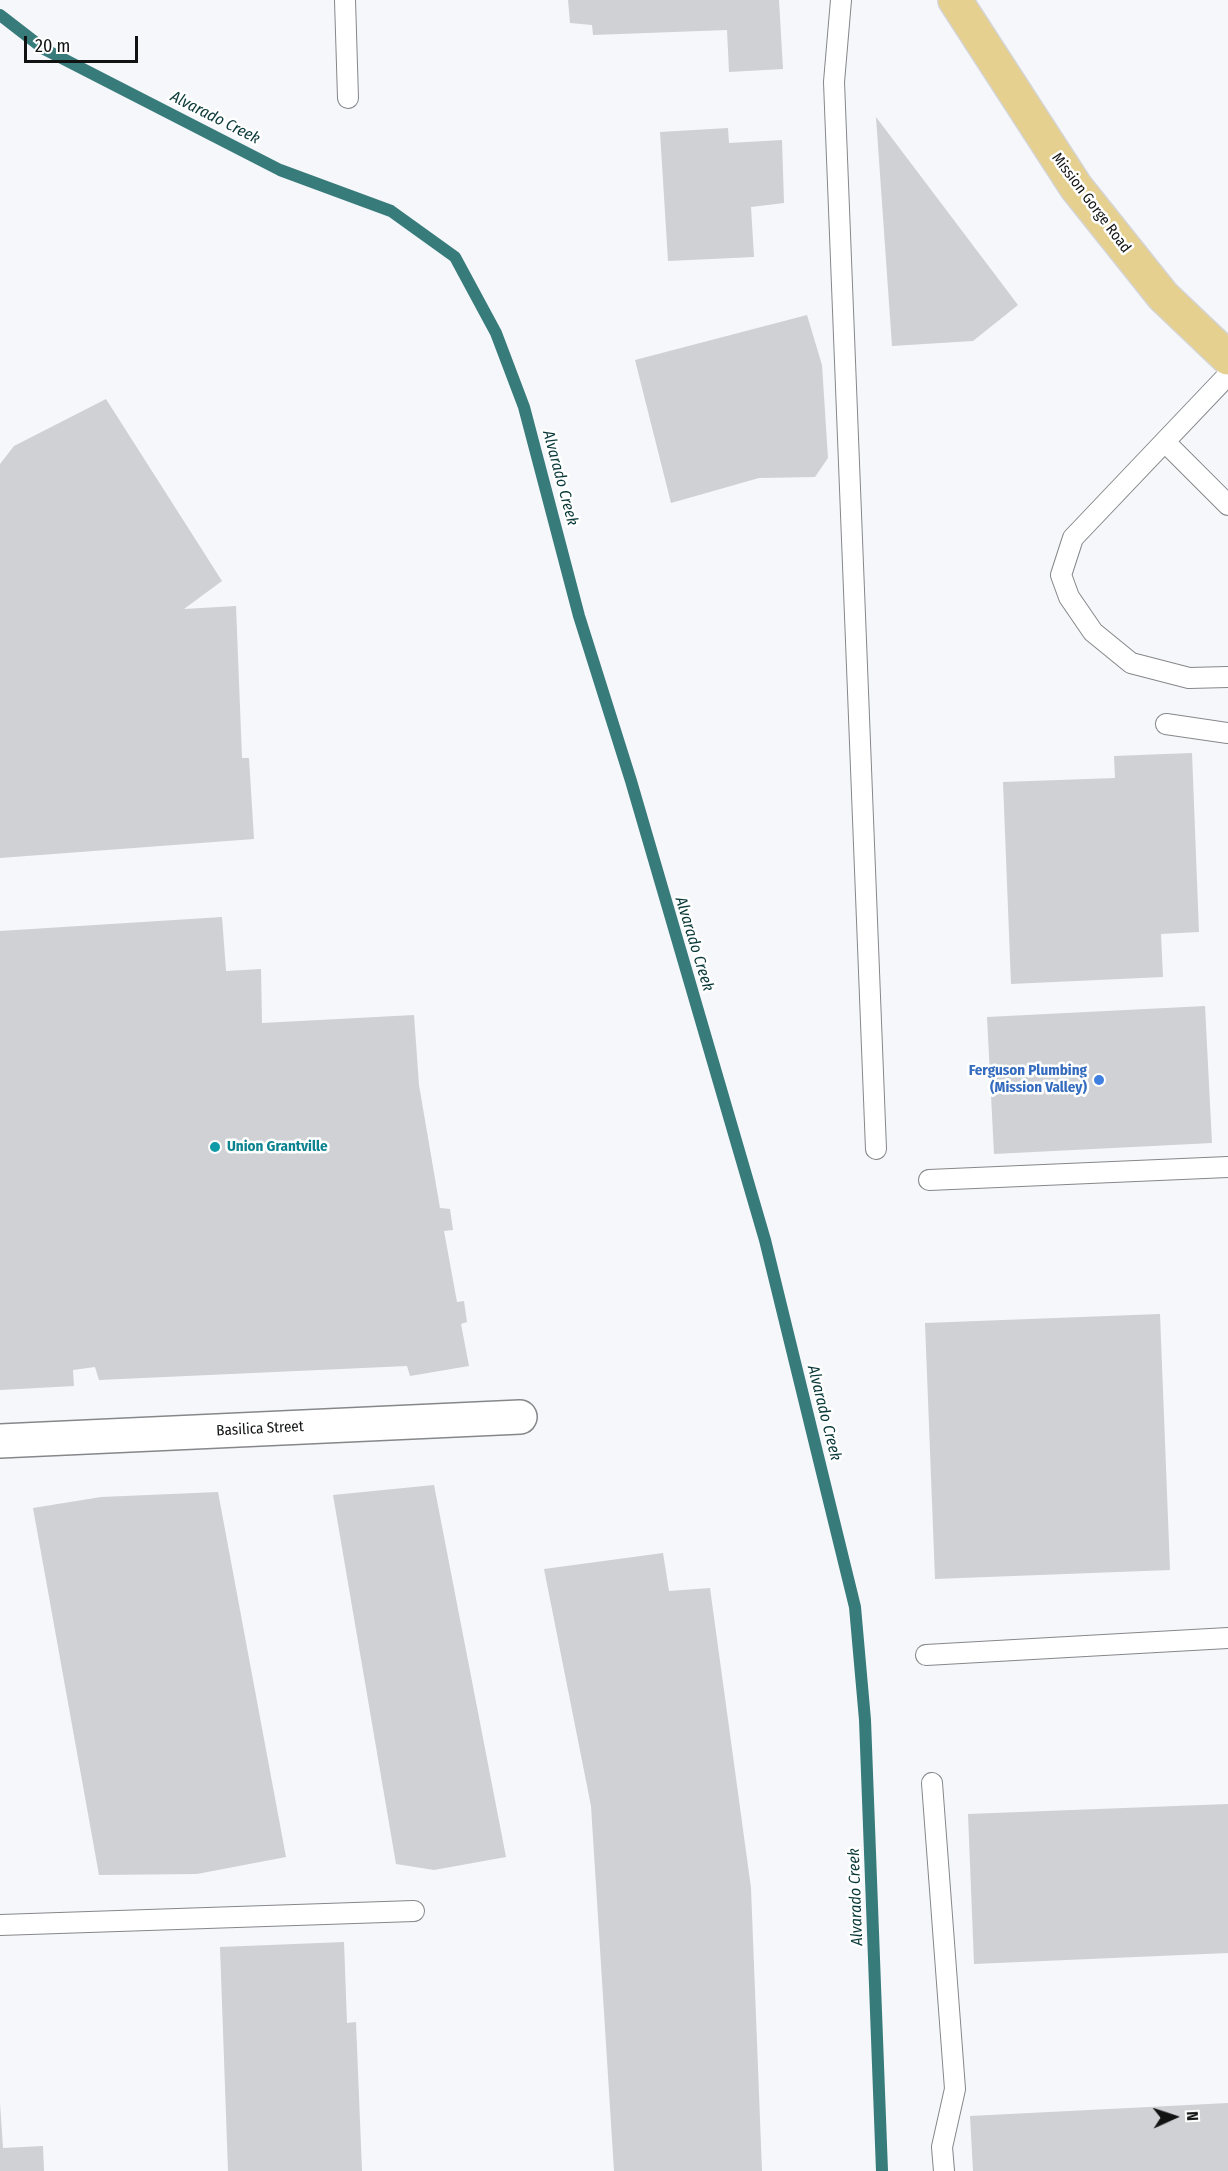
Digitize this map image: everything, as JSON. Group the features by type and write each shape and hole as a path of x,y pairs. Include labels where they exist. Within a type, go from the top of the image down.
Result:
{"main road":[{"name":"Mission Gorge Road","path":"955,0 1076,187 1163,296 1228,358"}],"street":[{"name":"Basilica Street","path":"0,1441 520,1417"}],"lane":[{"path":"345,0 348,98"},
{"path":"841,0 834,82 876,1149"},
{"path":"1228,375 1073,538 1061,575 1069,597 1093,632 1131,663 1189,678 1228,677"},
{"path":"1165,441 1228,505"},
{"path":"1166,724 1228,733"},
{"path":"928,1180 1228,1167"},
{"path":"926,1655 1228,1638"},
{"path":"932,1783 955,2089 942,2147 944,2171"},
{"path":"0,1925 414,1911"}],"building":[{"path":"568,0 779,0 783,69 729,72 727,30 593,35 592,25 570,23"},
{"path":"876,117 1018,305 973,341 892,346"},
{"path":"728,128 729,143 782,140 784,203 751,207 754,257 668,261 660,132"},
{"path":"807,315 822,365 828,458 815,477 759,478 671,503 635,360"},
{"path":"106,399 222,581 184,609 236,606 242,758 249,758 254,839 0,858 0,464 14,446"},
{"path":"1192,753 1199,932 1161,934 1163,977 1011,984 1003,782 1115,778 1114,756"},
{"name":"Union Grantville","path":"222,917 226,971 261,969 262,1023 414,1015 419,1085 440,1208 450,1209 453,1230 444,1231 457,1302 464,1301 467,1322 461,1324 469,1366 410,1376 407,1366 99,1380 95,1367 73,1370 74,1386 0,1390 0,931"},
{"name":"Ferguson Plumbing (Mission Valley)","path":"1205,1006 1212,1143 994,1154 987,1017"},
{"path":"1160,1314 1170,1570 935,1579 925,1323"},
{"path":"434,1485 506,1857 434,1870 396,1864 333,1495"},
{"path":"218,1492 286,1857 197,1874 99,1875 33,1508 101,1497"},
{"path":"663,1553 669,1591 710,1588 751,1888 762,2171 614,2171 591,1806 544,1569"},
{"path":"1228,1804 1228,1953 974,1964 968,1814"},
{"path":"344,1942 347,2023 356,2022 362,2171 228,2171 220,1947"},
{"path":"0,2103 3,2148 43,2146 44,2171 0,2171"},
{"path":"1228,2103 1228,2171 973,2171 970,2116"}],"waterway":[{"name":"Alvarado Creek","path":"0,15 44,49 280,170 391,211 455,257 496,333 524,407 579,616 631,781 765,1240 855,1607 865,1720 882,2171"}],"place":[{"name":"Ferguson Plumbing (Mission Valley)","path":"1099,1080"},
{"name":"Union Grantville","path":"215,1147"}]}
